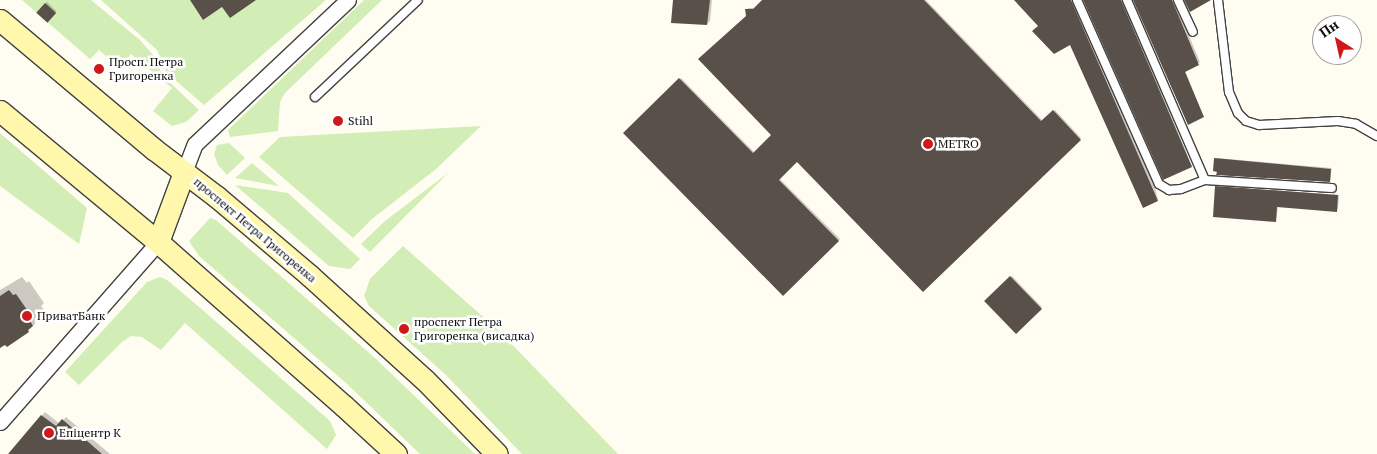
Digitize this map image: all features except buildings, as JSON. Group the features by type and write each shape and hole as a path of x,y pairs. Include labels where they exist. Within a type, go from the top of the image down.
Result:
{"street":[{"path":"0,422 158,242 195,144 348,0"},
{"name":"проспект Петра Григоренка","path":"0,20 155,150 217,197 372,332 425,380 497,454"},
{"path":"0,111 158,242 396,454"}],"lane":[{"path":"314,97 418,0"},
{"path":"1077,0 1159,184 1169,190 1181,189 1205,180 1332,188"},
{"path":"1127,0 1205,180"},
{"path":"1178,0 1193,32"},
{"path":"1218,0 1229,92 1238,114 1246,121 1260,125 1338,121 1356,124 1377,136"}],"green space":[{"path":"22,0 91,0 140,40 154,56 163,76 199,110 186,122 172,126 153,111 172,88 131,54 120,68 99,50 90,59"},
{"path":"101,0 190,0 203,20 222,7 256,0 326,0 204,105 167,73 157,50"},
{"path":"364,0 382,0 285,93 280,102 278,131 230,137 228,130"},
{"path":"481,126 436,169 372,219 353,238 259,157 280,137"},
{"path":"0,133 87,208 79,244 0,186"},
{"path":"229,143 245,158 227,175 218,165 214,154 217,145"},
{"path":"252,163 279,186 235,178"},
{"path":"448,173 370,252 361,244 385,221"},
{"path":"235,185 288,193 360,259 350,269 329,266"},
{"path":"210,218 216,220 375,358 475,454 420,454 346,383 199,256 189,241"},
{"path":"403,246 498,330 618,454 522,454 446,375 369,306 364,296 370,279"},
{"path":"160,277 167,280 198,306 330,421 336,435 327,449 185,323 161,350 142,337 131,336 122,342 79,385 65,372 147,282"}],"place":[{"name":"Просп. Петра Григоренка","path":"99,69"},
{"name":"Stihl","path":"338,121"},
{"name":"METRO","path":"928,144"},
{"name":"ПриватБанк","path":"27,316"},
{"name":"проспект Петра Григоренка (висадка)","path":"404,329"},
{"name":"Епіцентр К","path":"49,433"}]}
